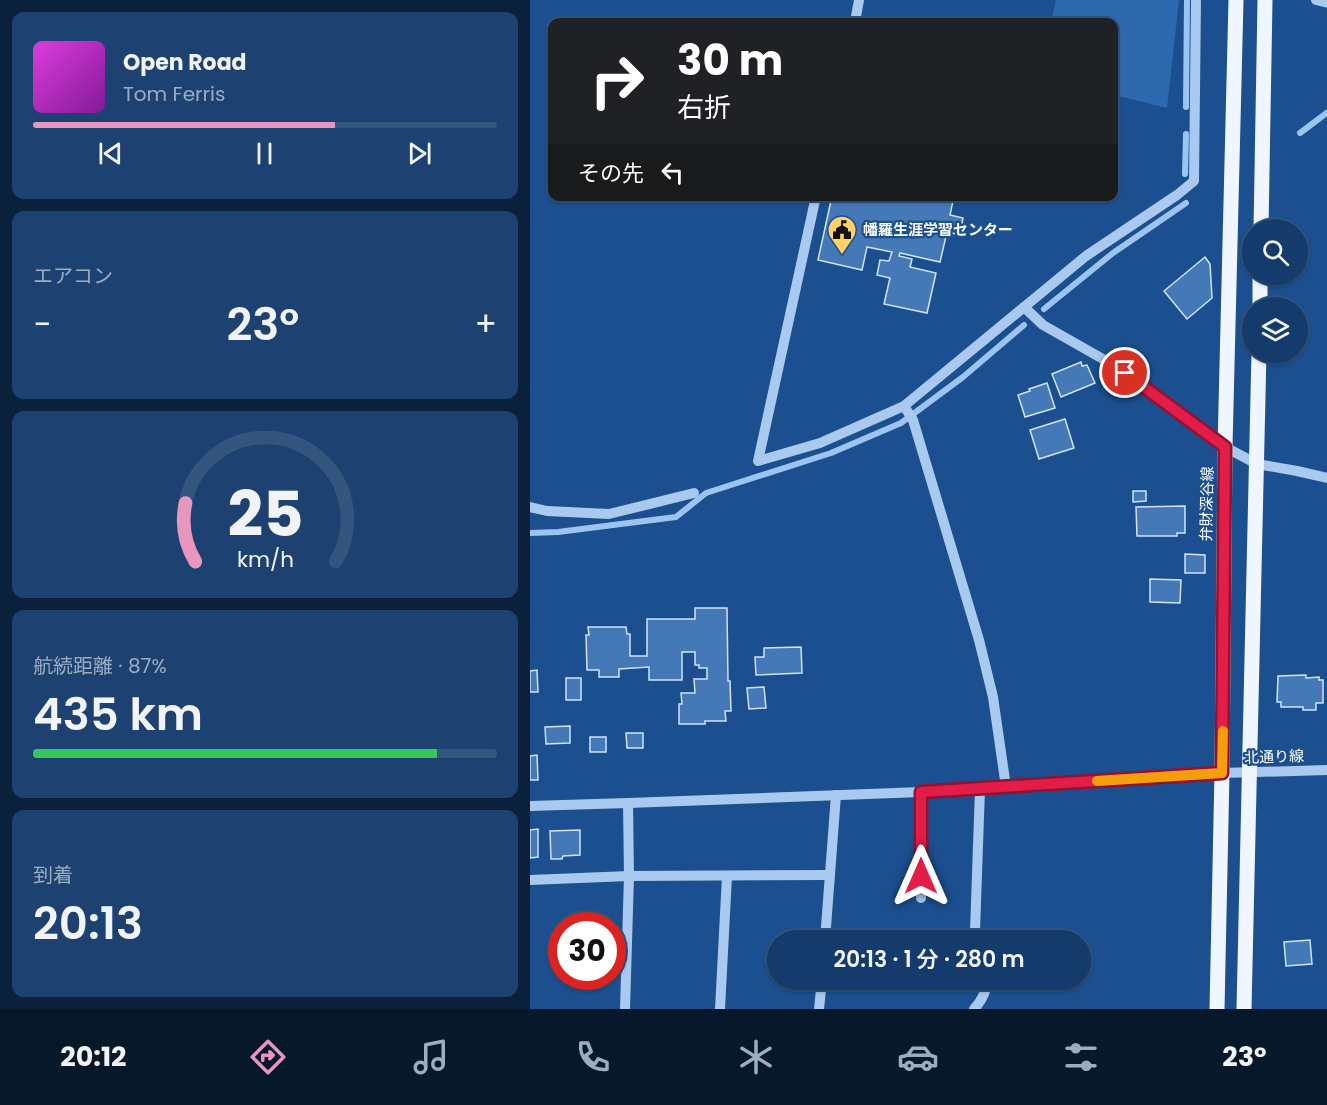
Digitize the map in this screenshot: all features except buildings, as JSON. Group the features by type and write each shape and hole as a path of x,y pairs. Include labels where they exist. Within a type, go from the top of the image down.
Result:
{"main road":[{"name":"弁財深谷線","path":"1217,1009 1225,447 1236,0"},
{"path":"1261,219 1265,0"},
{"path":"1244,1009 1259,363"}],"street":[{"path":"856,18 860,0"},
{"path":"815,201 758,461 908,413 1024,307 1086,256 1177,195 1194,181 1196,0"},
{"path":"1316,0 1328,3"},
{"path":"1024,307 1043,326 1110,363 1225,447 1257,464 1328,478"},
{"path":"908,413 979,640 993,697 1006,787"},
{"path":"530,507 546,511 609,514 694,494"},
{"name":"北通り線","path":"530,806 921,792 1222,773 1328,770"},
{"path":"976,930 980,789"},
{"path":"921,792 922,898"},
{"path":"826,930 836,795"},
{"path":"625,1009 629,876 628,803"},
{"path":"530,880 629,876 830,875"},
{"path":"720,1009 727,876"},
{"path":"819,1009 821,990"},
{"path":"974,1009 980,1004 986,990"}],"shaded area":[{"path":"1056,0 1179,0 1167,108 1118,96 1118,18 1052,18"}],"waterway":[{"path":"1186,107 1187,0"},
{"path":"1300,133 1328,112"},
{"path":"1185,174 1186,134"},
{"path":"1044,309 1113,253 1186,203"},
{"path":"530,533 558,532 676,517 706,493 831,453 901,423 963,377 1024,325"}],"slow traffic":[{"path":"1097,781 1222,773 1223,731"}],"place":[{"name":"幡羅生涯学習センター","path":"842,256"}],"route":[{"path":"921,876 921,792 1222,773 1225,447 1125,373"}]}
